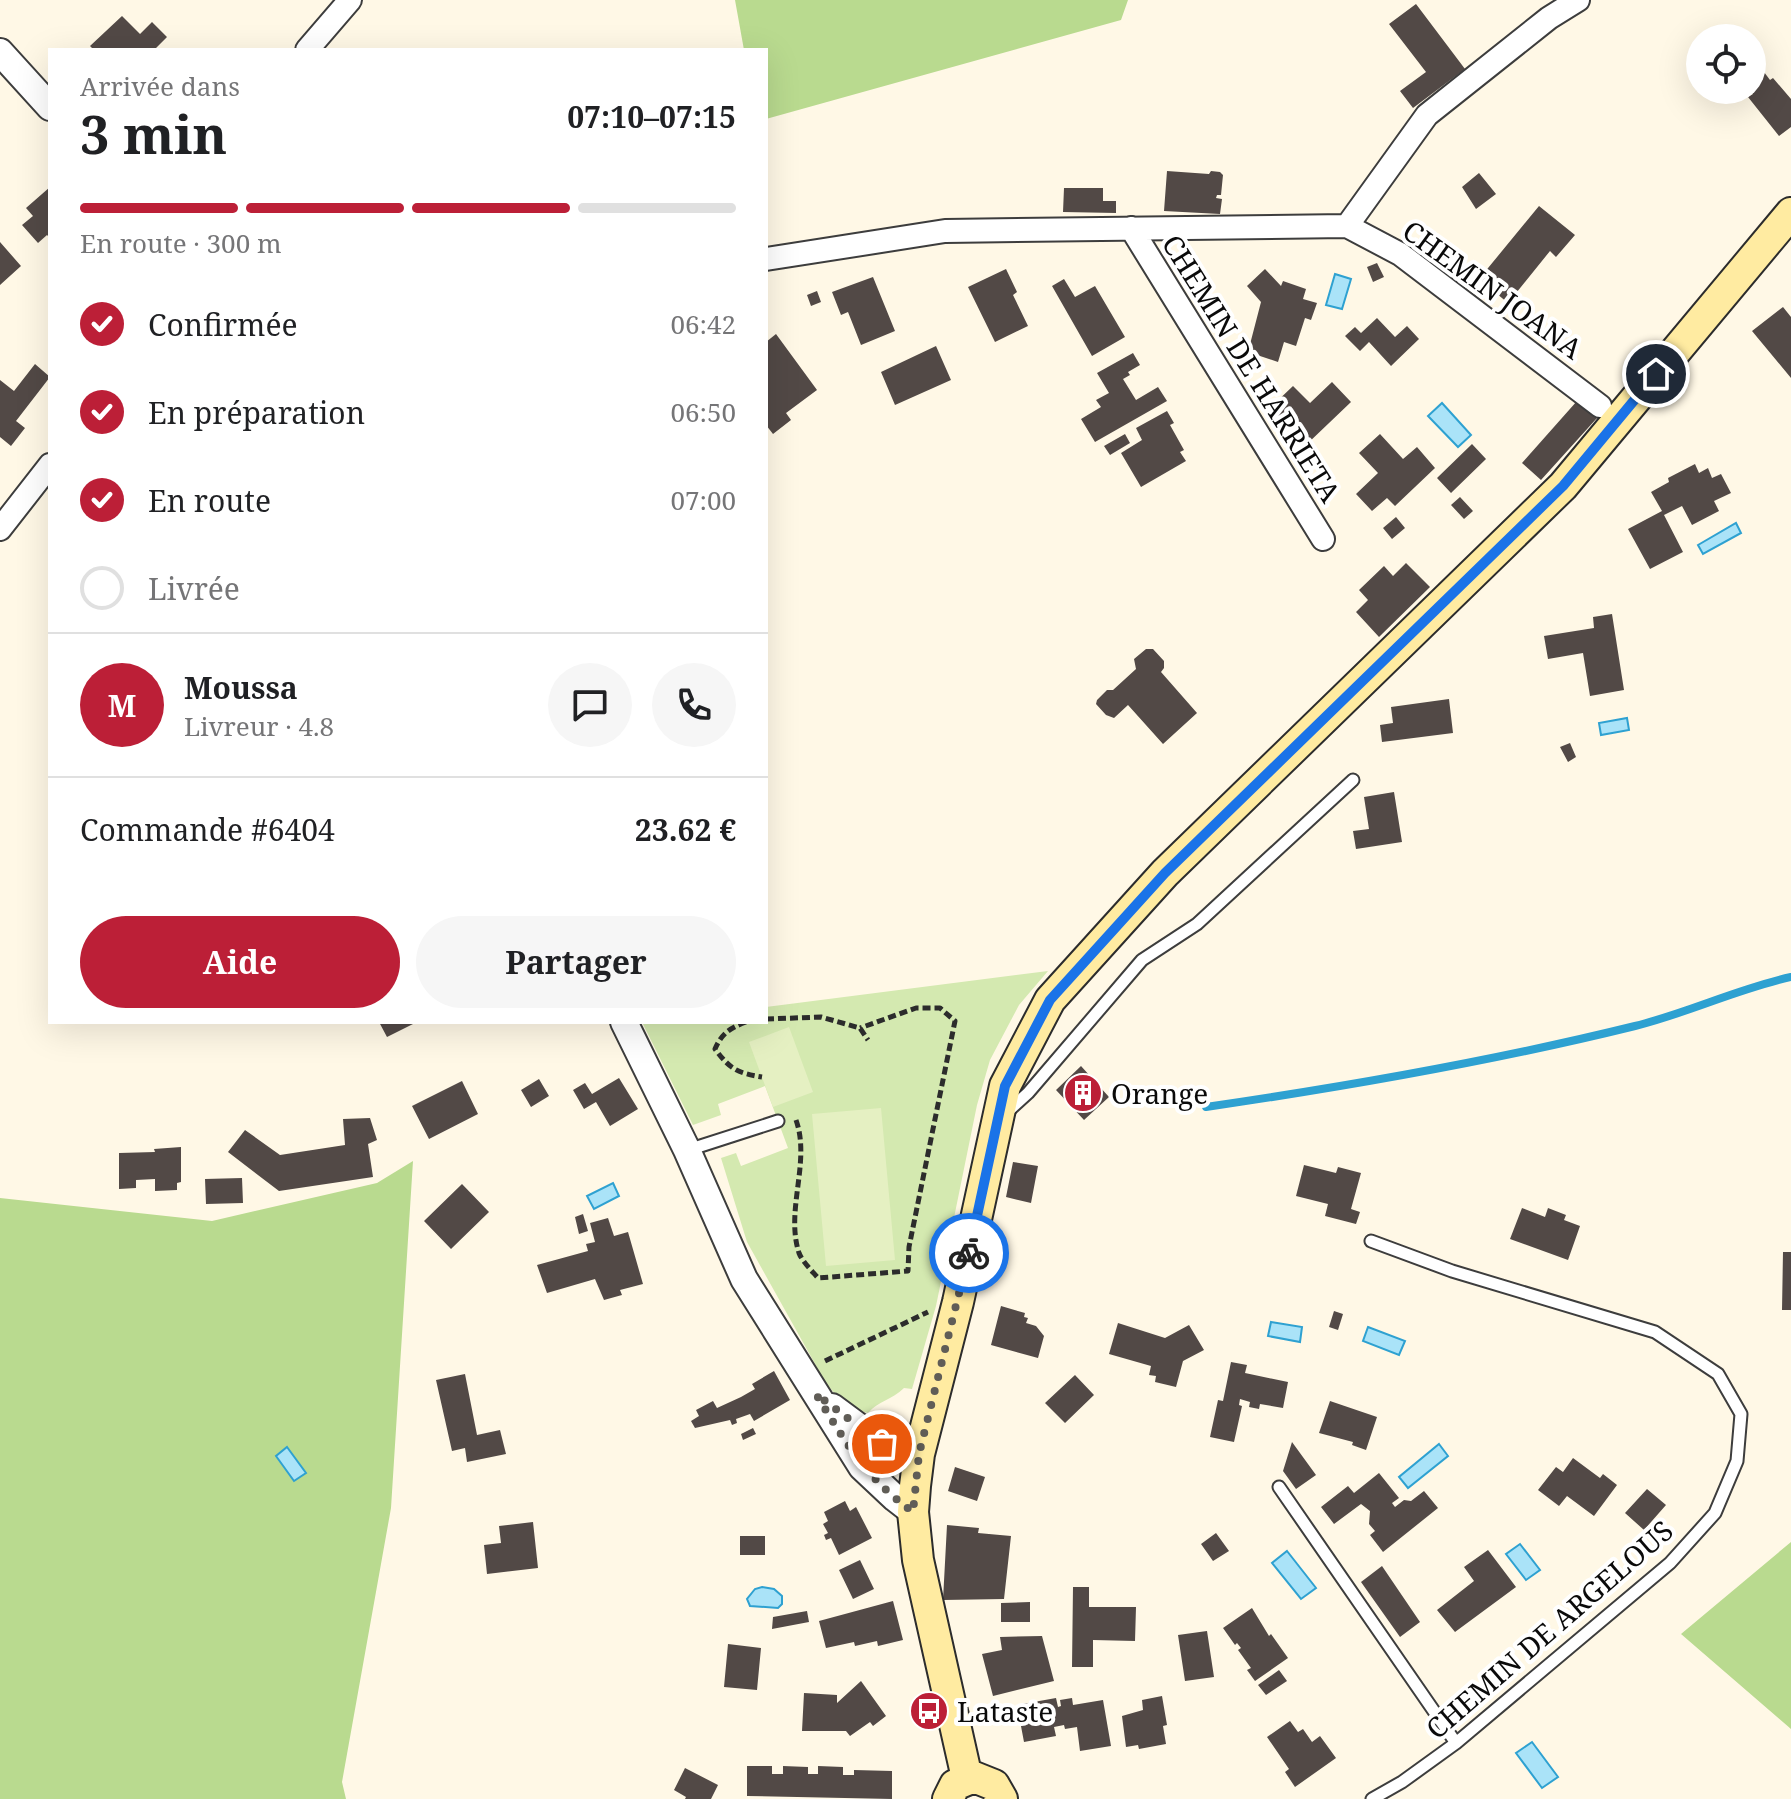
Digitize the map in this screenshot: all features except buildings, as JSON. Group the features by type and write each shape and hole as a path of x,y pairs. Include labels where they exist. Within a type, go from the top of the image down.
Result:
{"main road":[{"path":"1002,1799 988,1780 974,1777 958,1788 918,1560 913,1512 919,1454 954,1317 1005,1086 1050,1000 1165,873 1563,486 1791,213"}],"street":[{"path":"309,48 350,0"},
{"path":"1347,226 1427,115 1549,18 1578,0"},
{"path":"0,52 48,105"},
{"name":"CHEMIN DE HARRIETA","path":"768,259 945,231 1347,226"},
{"name":"CHEMIN JOANA","path":"1347,226 1400,254 1600,406"},
{"name":"CHEMIN DE HARRIETA","path":"1131,228 1323,539"},
{"path":"0,529 48,468"},
{"path":"625,1024 687,1150 744,1279 862,1467 913,1512"},
{"path":"816,1394 882,1444 919,1454"}],"lane":[{"path":"998,1121 1028,1093 1142,960 1197,924 1353,780"},
{"path":"687,1150 778,1121"},
{"name":"CHEMIN DE ARGELOUS","path":"1371,1241 1452,1271 1655,1332 1718,1374 1741,1414 1737,1461 1715,1513 1670,1563 1456,1743 1402,1782 1372,1799"},
{"path":"1279,1487 1456,1743"}],"path":[{"path":"768,1019 821,1017 860,1028 916,1008 940,1008 955,1021 915,1216 908,1271 818,1278 799,1254 794,1212 799,1136 793,1111"},
{"path":"741,1024 729,1029 715,1049 740,1074 762,1077"},
{"path":"860,1028 868,1040"}],"green space":[{"path":"735,0 1128,0 1121,20 768,118 768,48 744,48"},
{"path":"1048,971 1019,1005 990,1060 977,1105 936,1306 912,1389 904,1388 868,1413 848,1405 824,1380 747,1242 721,1158 736,1153 741,1166 788,1148 765,1086 718,1104 721,1115 693,1125 643,1024 768,1024 768,1007"},
{"path":"789,1027 813,1092 773,1107 749,1042"},
{"path":"881,1108 895,1260 826,1266 812,1114"},
{"path":"413,1161 391,1508 342,1782 346,1799 0,1799 0,1198 212,1221 377,1183"},
{"path":"1791,1542 1791,1729 1681,1634"}],"water":[{"path":"1335,274 1351,279 1342,309 1326,305"},
{"path":"1442,403 1471,435 1458,447 1428,416"},
{"path":"1736,523 1741,533 1703,554 1698,545"},
{"path":"1627,718 1629,730 1601,735 1599,723"},
{"path":"613,1183 619,1196 594,1209 587,1196"},
{"path":"1271,1322 1302,1327 1300,1342 1268,1336"},
{"path":"1368,1327 1405,1341 1399,1355 1363,1341"},
{"path":"1439,1444 1448,1456 1408,1488 1399,1477"},
{"path":"287,1447 306,1473 294,1481 276,1456"},
{"path":"1520,1544 1540,1570 1526,1580 1506,1554"},
{"path":"1287,1551 1316,1588 1301,1599 1272,1563"},
{"path":"755,1589 774,1589 782,1596 782,1604 778,1608 750,1606 747,1599"},
{"path":"1532,1742 1558,1777 1542,1788 1516,1753"}],"waterway":[{"path":"1206,1107 1421,1072 1582,1039 1655,1021 1791,977"}],"way so far":[{"path":"882,1444 816,1394 862,1467 913,1512 919,1454 969,1253"}],"place":[{"name":"Orange","path":"1083,1093"},
{"name":"Lataste","path":"929,1711"}],"route":[{"path":"969,1253 1005,1086 1050,1000 1165,873 1563,486 1656,374"}]}
